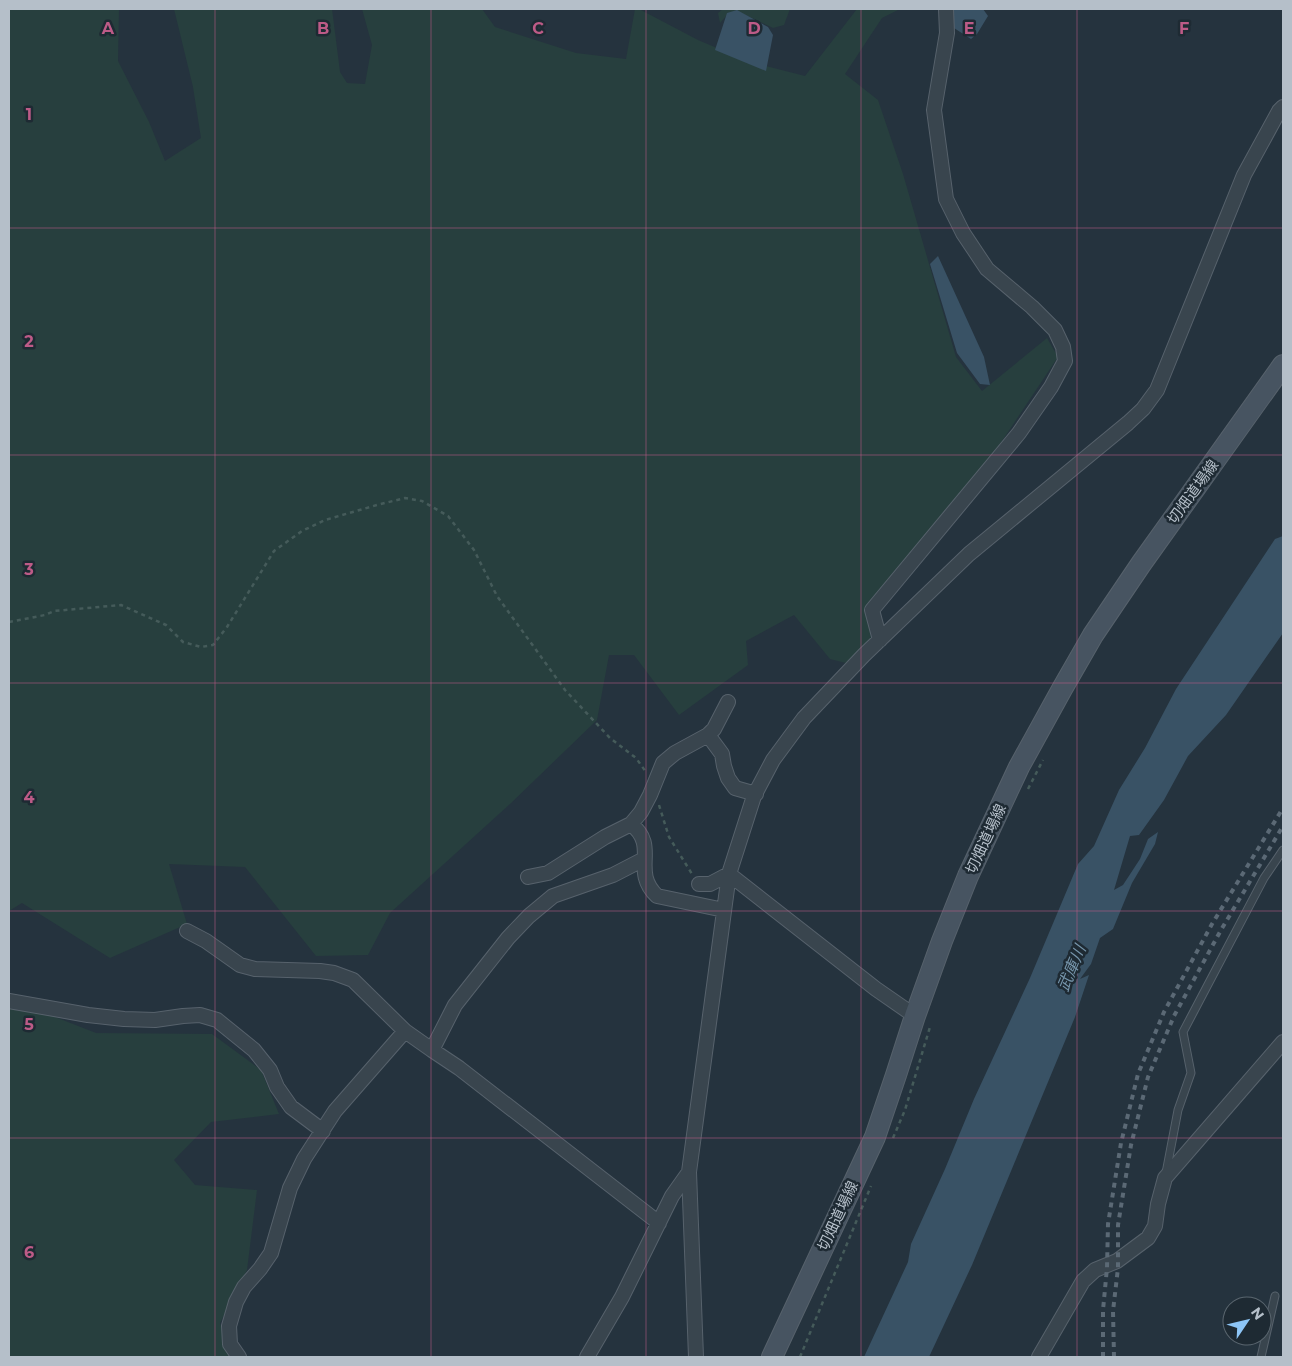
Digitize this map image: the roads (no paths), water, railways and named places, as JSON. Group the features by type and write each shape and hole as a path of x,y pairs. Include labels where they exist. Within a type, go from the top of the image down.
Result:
{"main road":[{"name":"切畑道場線","path":"772,1357 875,1137 896,1075 922,1021 968,876 1019,767 1093,635 1141,564 1283,365"}],"street":[{"path":"880,640 872,610 1019,434 1051,387 1065,361 1064,348 1055,330 1032,306 987,269 963,233 946,199 934,110 947,33 946,9"},
{"path":"696,1357 689,1172 729,874 756,794 774,760 804,718 880,640 969,554 1128,423 1152,396 1160,381 1244,175 1279,110 1283,107"},
{"path":"528,877 548,874 605,837 631,824 641,812 650,795 663,763 675,753 708,735 714,729 728,702"},
{"path":"708,735 722,754 728,778 735,788 756,794"},
{"path":"631,824 644,837 646,849 644,878 649,888 657,896 724,910"},
{"path":"432,1050 455,1004 528,916 553,896 613,875 644,859"},
{"path":"729,874 876,989 922,1021"},
{"path":"698,884 710,884 729,874"},
{"path":"187,931 206,941 240,965 255,969 320,971 353,980 405,1031 460,1068 659,1223"},
{"path":"9,1001 88,1015 124,1019 155,1020 200,1015 217,1020 254,1050 270,1070 291,1107 323,1131"},
{"path":"239,1357 230,1344 229,1326 236,1302 244,1287 271,1253 290,1188 304,1159 335,1111 405,1031"},
{"path":"1039,1357 1083,1280 1095,1270 1117,1261 1148,1238 1155,1226 1158,1204 1165,1178 1283,1042"},
{"path":"587,1357 622,1297 672,1196 689,1172"}],"lane":[{"path":"1165,1178 1178,1110 1191,1073 1184,1032 1264,878 1283,850"},
{"path":"1261,1357 1275,1296"}],"water":[{"path":"953,9 983,9 988,16 977,34 971,39 954,28"},
{"path":"737,10 768,27 773,35 766,71 715,50 727,13"},
{"path":"938,256 984,357 990,385 980,384 957,353 930,264"},
{"name":"武庫川","path":"1283,536 1283,633 1226,715 1188,756 1164,800 1139,835 1130,836 1114,890 1123,885 1140,859 1148,839 1158,832 1155,844 1132,883 1113,929 1100,938 1091,964 1080,979 1089,975 1075,1017 972,1265 929,1357 864,1357 908,1262 911,1244 974,1099 1030,978 1078,864 1094,846 1119,790 1145,748 1176,689 1275,539"}],"railway":[{"path":"1103,1357 1103,1310 1107,1268 1108,1224 1121,1143 1138,1074 1164,1012 1212,924 1283,808"},
{"path":"1114,1357 1113,1311 1118,1268 1118,1225 1131,1145 1148,1077 1174,1016 1221,930 1283,826"}]}
